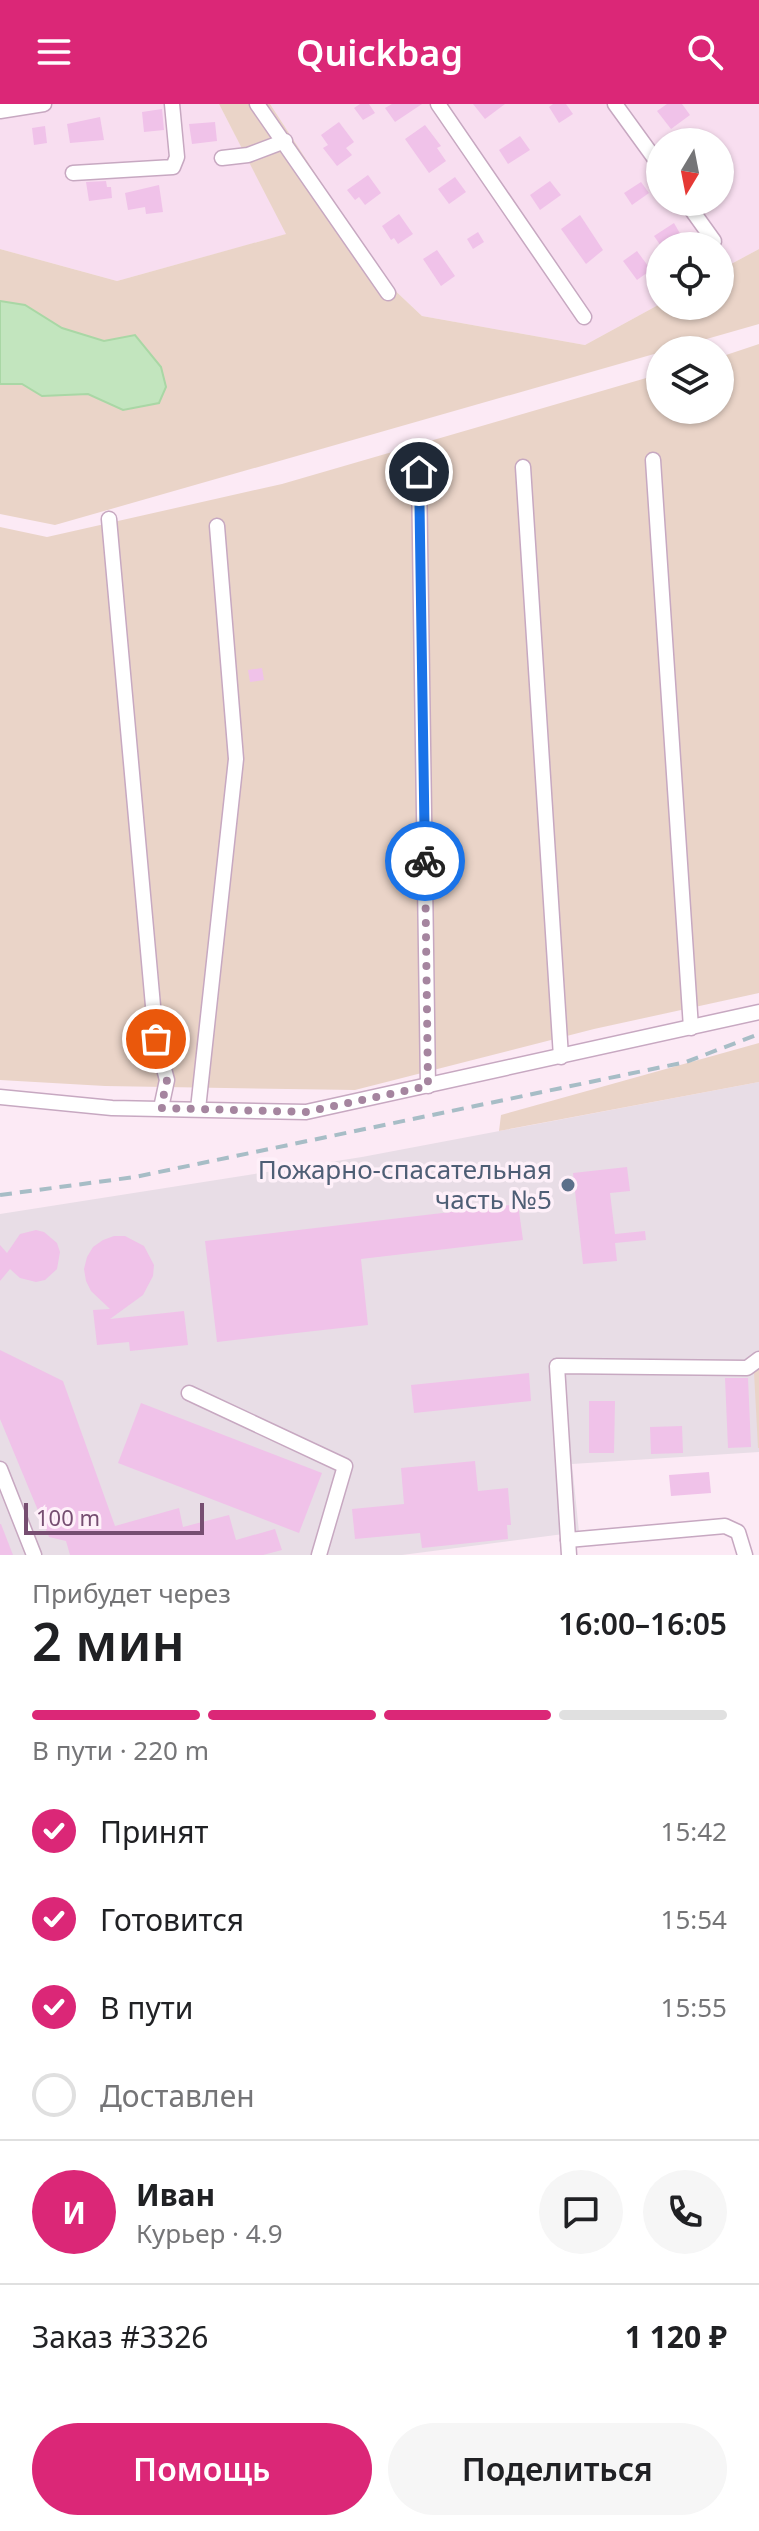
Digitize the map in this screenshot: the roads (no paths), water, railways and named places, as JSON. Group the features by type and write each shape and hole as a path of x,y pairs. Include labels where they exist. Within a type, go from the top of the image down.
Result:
{"street":[{"path":"0,111 44,104"},
{"path":"73,173 172,167 177,160 172,104"},
{"path":"257,104 388,293"},
{"path":"438,104 584,317"},
{"path":"615,104 646,147"},
{"path":"222,158 248,155 285,141"},
{"path":"653,460 691,1028"},
{"path":"523,467 561,1057"},
{"path":"419,472 428,1086"},
{"path":"109,519 156,1039 167,1080 161,1108"},
{"path":"198,1109 236,759 217,526"},
{"path":"0,1097 112,1108 306,1112 759,1012"},
{"path":"745,1555 738,1532 725,1526 568,1548 557,1366 747,1368 759,1359"},
{"path":"189,1393 345,1466 319,1555"},
{"path":"0,1469 34,1555"}],"railway":[{"path":"0,1195 135,1177 686,1062 759,1034"}],"place":[{"name":"Пожарно-спасательная часть №5","path":"568,1185"}]}
